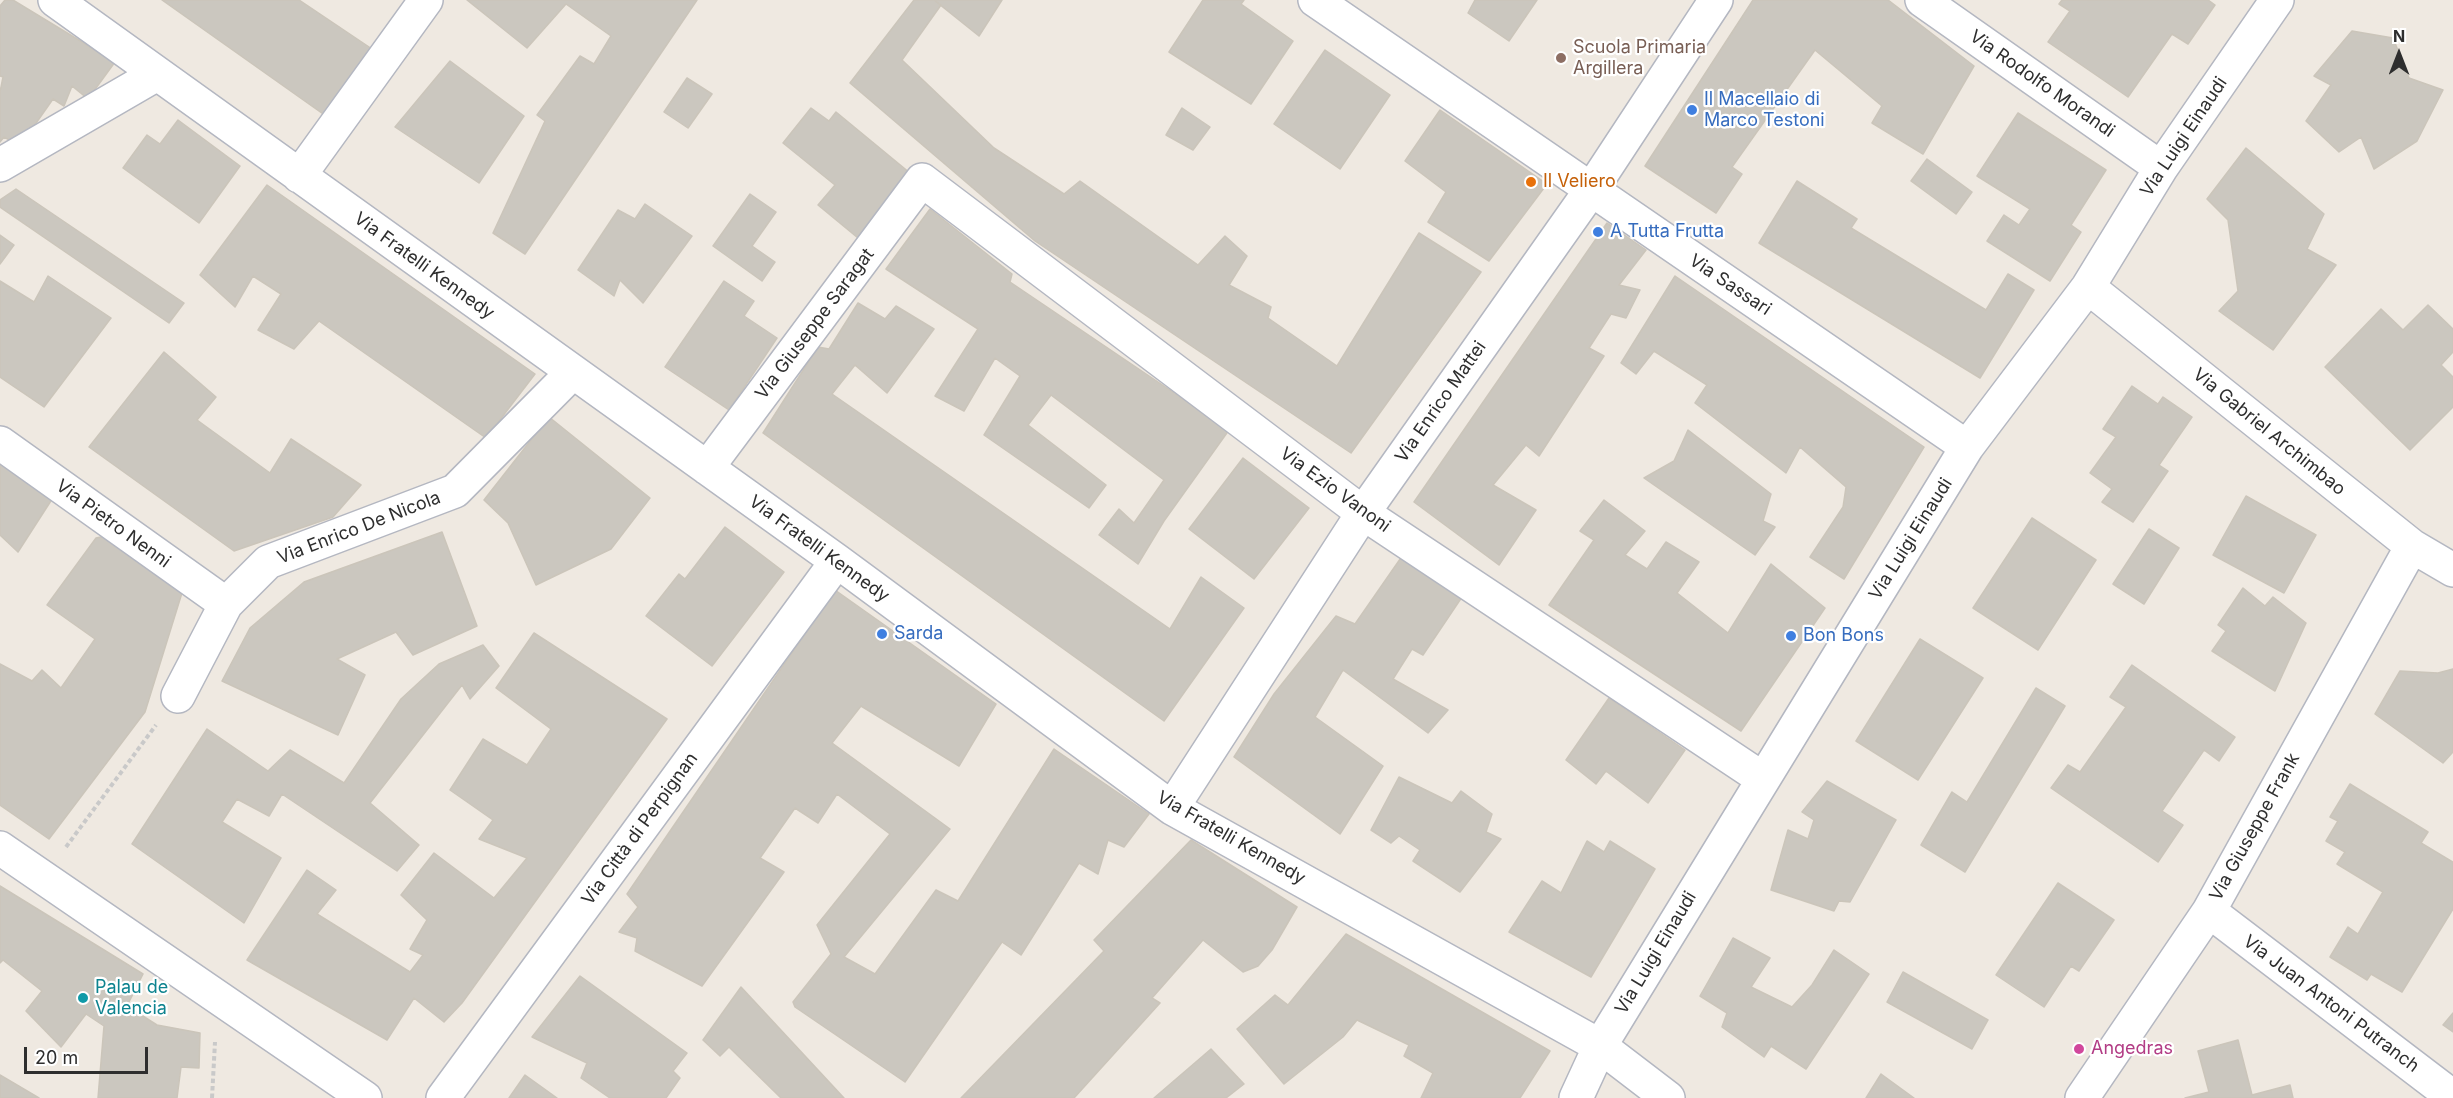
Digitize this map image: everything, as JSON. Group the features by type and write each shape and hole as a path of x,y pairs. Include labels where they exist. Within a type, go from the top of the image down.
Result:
{"street":[{"name":"Via Fratelli Kennedy","path":"55,0 87,10 157,74 837,561 1172,807 1600,1046 1668,1098"},
{"path":"299,176 426,0"},
{"name":"Via Sassari","path":"1315,0 1967,447"},
{"name":"Via Enrico Mattei","path":"1172,807 1363,513 1591,190 1716,0"},
{"name":"Via Rodolfo Morandi","path":"1922,0 2161,168"},
{"name":"Via Luigi Einaudi","path":"1576,1098 1600,1046 1967,447 2088,287 2161,168 2277,0"},
{"path":"0,165 157,74"},
{"name":"Via Giuseppe Saragat","path":"707,468 922,180"},
{"name":"Via Ezio Vanoni","path":"922,180 1363,513 1763,779"},
{"name":"Via Gabriel Archimbao","path":"2088,287 2412,546 2453,570"},
{"name":"Via Enrico De Nicola","path":"178,696 226,604 268,562 455,491 573,372"},
{"name":"Via Pietro Nenni","path":"0,443 226,604"},
{"name":"Via Giuseppe Frank","path":"2082,1098 2209,911 2412,546"},
{"name":"Via Città di Perpignan","path":"443,1098 837,561"},
{"path":"0,848 364,1098"},
{"name":"Via Juan Antoni Putranch","path":"2209,911 2453,1097"}],"path":[{"path":"43,877 178,696"},
{"path":"212,1098 218,997"}],"building":[{"path":"5,0 13,0 115,62 88,99 72,86 64,106 53,99 20,146 4,137 0,142 0,92 3,77 0,76 0,6"},
{"path":"162,0 299,0 378,53 333,121"},
{"path":"467,0 697,0 525,254 493,233 545,121 537,115 580,56 594,64 611,36 566,4 527,48"},
{"path":"914,0 934,0 941,5 902,60 994,148 1064,194 1080,181 1198,265 1225,236 1247,256 1229,285 1271,307 1268,318 1337,366 1419,233 1481,272 1351,453 1035,241 850,83"},
{"path":"934,0 1002,0 979,36"},
{"path":"1203,0 1244,0 1241,4 1293,41 1251,104 1169,52"},
{"path":"1475,0 1537,0 1509,41 1468,13"},
{"path":"1753,0 1888,0 1974,66 1923,154 1872,123 1882,106 1815,50 1732,167 1742,174 1716,213 1645,166"},
{"path":"2062,0 2208,0 2215,5 2188,44 2172,34 2128,97 2048,42 2070,11 2059,4"},
{"path":"2352,31 2393,38 2409,78 2443,90 2417,141 2374,169 2361,137 2339,152 2306,121 2331,85 2314,76"},
{"path":"1325,50 1390,95 1340,169 1274,124"},
{"path":"450,61 524,116 479,183 395,127"},
{"path":"687,78 712,94 688,128 664,112"},
{"path":"811,108 829,121 836,112 910,173 858,238 818,205 835,185 783,143"},
{"path":"1182,108 1210,127 1193,150 1166,135"},
{"path":"1440,110 1547,184 1489,261 1428,222 1446,192 1405,161"},
{"path":"2018,113 2106,170 2071,225 2081,232 2050,281 1987,241 2004,215 2019,225 2030,209 1977,176"},
{"path":"178,120 240,166 199,223 123,168 147,135 160,144"},
{"path":"2246,148 2324,214 2307,249 2336,265 2273,350 2219,311 2238,291 2228,220 2207,199"},
{"path":"1927,159 1972,192 1956,214 1911,181"},
{"path":"1797,181 1857,219 1851,228 1986,310 2008,274 2034,290 1980,378 1759,243"},
{"path":"267,185 535,374 486,438 319,321 294,349 258,330 281,294 253,276 235,307 200,275"},
{"path":"16,189 184,303 169,323 0,207 0,200"},
{"path":"750,194 776,212 752,246 775,262 762,281 713,246"},
{"path":"645,204 692,236 643,303 620,280 614,296 578,270 618,210 635,219"},
{"path":"930,209 1012,274 1010,282 1229,430 1164,521 1138,564 1099,535 1119,509 1134,523 1164,480 1051,395 1028,425 1106,485 1089,508 984,435 1020,376 995,358 964,411 935,396 978,329 886,269"},
{"path":"1607,223 1646,250 1619,285 1640,290 1626,318 1611,314 1589,348 1604,356 1539,456 1526,445 1493,485 1536,510 1499,565 1414,502"},
{"path":"0,235 14,245 0,264"},
{"path":"48,276 111,318 44,407 0,377 0,281 34,302"},
{"path":"1675,276 1924,447 1844,579 1810,557 1843,507 1846,487 1800,447 1786,473 1695,403 1707,385 1654,351 1636,374 1621,363"},
{"path":"724,281 754,301 744,316 777,338 729,410 665,367"},
{"path":"858,303 885,319 896,306 934,329 887,393 855,365 832,394 1170,629 1201,577 1244,608 1164,721 763,433 818,347 829,349"},
{"path":"2428,305 2453,329 2453,352 2441,365 2453,377 2453,407 2410,450 2325,367 2381,309 2403,330"},
{"path":"164,352 216,397 197,420 270,473 291,439 361,485 333,517 234,551 89,447"},
{"path":"2132,386 2158,404 2163,397 2192,417 2159,465 2168,471 2133,522 2102,502 2112,489 2090,473 2116,437 2103,429"},
{"path":"549,417 650,498 611,549 536,585 508,523 484,500"},
{"path":"1688,430 1771,494 1763,521 1775,527 1755,555 1644,478 1674,461"},
{"path":"0,455 56,493 18,552 0,535"},
{"path":"1243,458 1309,508 1254,579 1189,529"},
{"path":"2246,496 2316,535 2284,593 2213,555"},
{"path":"1604,500 1645,531 1625,555 1647,569 1666,542 1699,562 1677,593 1728,633 1771,564 1825,608 1741,731 1549,605 1594,540 1580,531"},
{"path":"2032,518 2096,560 2038,650 1973,608"},
{"path":"725,527 784,572 712,666 646,616 679,574 685,579"},
{"path":"2149,529 2179,548 2144,604 2113,584"},
{"path":"442,532 477,626 413,655 396,632 337,659 365,675 338,735 222,681 250,628 304,582"},
{"path":"115,534 186,580 145,712 49,839 0,805 0,664 32,681 42,670 61,688 95,639 47,605 96,538"},
{"path":"1405,552 1464,594 1423,655 1412,649 1393,679 1448,710 1428,733 1343,670 1315,717 1383,766 1340,834 1234,757 1274,694 1336,616 1355,624"},
{"path":"2243,588 2265,606 2273,597 2306,623 2275,691 2212,651 2226,631 2218,625"},
{"path":"835,590 996,704 959,766 861,706 832,743 950,829 844,957 875,974 936,890 958,901 1054,749 1149,814 1124,847 1108,840 1098,874 1079,863 1021,955 1002,942 905,1082 795,1007 793,1002 831,954 817,925 890,834 837,794 818,823 795,808 760,858 784,872 702,986 635,951 637,938 619,932 638,907 627,894"},
{"path":"534,633 667,719 462,1003 444,1022 414,998 387,1040 247,960 307,870 336,890 317,914 410,972 423,955 410,949 427,920 401,895 434,853 494,898 527,858 479,839 493,820 450,790 483,739 527,765 551,729 496,688"},
{"path":"1920,639 1983,678 1918,780 1856,741"},
{"path":"483,645 499,666 470,699 462,685 370,803 419,845 397,871 282,794 269,816 237,799 222,822 281,858 244,923 132,844 207,729 268,771 290,750 344,783 401,699 439,664"},
{"path":"2132,665 2235,737 2219,761 2204,750 2162,811 2183,825 2158,862 2051,788 2068,765 2080,772 2126,707 2110,697"},
{"path":"2453,669 2453,752 2443,763 2375,714 2400,671 2438,673"},
{"path":"2036,688 2065,706 1965,872 1921,845 1952,792 1967,802"},
{"path":"1609,698 1685,750 1648,803 1606,771 1596,784 1566,760"},
{"path":"1399,777 1452,803 1461,791 1492,814 1486,832 1501,839 1460,892 1413,861 1420,850 1399,836 1391,843 1371,830"},
{"path":"1827,781 1896,820 1850,902 1839,901 1834,911 1771,890 1788,830 1808,839 1814,820 1802,812"},
{"path":"2350,784 2428,832 2421,843 2453,862 2453,909 2402,992 2371,974 2367,980 2330,957 2348,927 2358,934 2383,892 2337,864 2345,852 2326,841 2338,821 2330,817"},
{"path":"1191,840 1297,907 1272,950 1258,966 1243,972 1203,940 1152,998 1160,1003 1074,1098 961,1098 1104,951 1094,940"},
{"path":"1587,841 1604,852 1610,841 1655,869 1591,977 1509,932 1542,881 1561,893"},
{"path":"2058,883 2114,920 2079,971 2071,966 2044,1007 1996,975"},
{"name":"Palau de Valencia","path":"0,886 143,974 127,1006 157,1025 200,1033 199,1068 181,1067 177,1098 98,1098 104,1026 86,1014 61,1047 26,1011 42,991 3,960 0,963"},
{"path":"1346,934 1550,1051 1520,1098 1421,1098 1433,1073 1404,1056 1409,1045 1357,1020 1343,1037 1284,1084 1237,1029 1275,995 1288,1005"},
{"path":"1733,938 1770,958 1751,987 1792,1007 1812,985 1834,950 1869,974 1806,1069 1771,1046 1764,1057 1722,1027 1727,1013 1700,996"},
{"path":"1903,972 1988,1020 1972,1049 1887,1002"},
{"path":"580,976 687,1053 673,1071 680,1078 666,1098 610,1098 581,1078 587,1063 532,1037"},
{"path":"741,987 844,1098 781,1098 729,1047 720,1056 703,1040"},
{"path":"2453,1013 2453,1032 2443,1025"},
{"path":"2238,1040 2252,1095 2290,1085 2293,1098 2185,1098 2209,1092 2198,1051"},
{"path":"1211,1049 1244,1084 1226,1098 1154,1098"},
{"path":"1881,1074 1914,1098 1866,1098"},
{"path":"0,1075 39,1098 0,1098"},
{"path":"525,1075 557,1098 509,1098"}],"place":[{"name":"Scuola Primaria Argillera","path":"1561,58"},
{"name":"Il Macellaio di Marco Testoni","path":"1692,110"},
{"name":"Il Veliero","path":"1531,182"},
{"name":"A Tutta Frutta","path":"1598,232"},
{"name":"Sarda","path":"882,634"},
{"name":"Bon Bons","path":"1791,636"},
{"name":"Palau de Valencia","path":"83,998"},
{"name":"Angedras","path":"2079,1049"}]}
